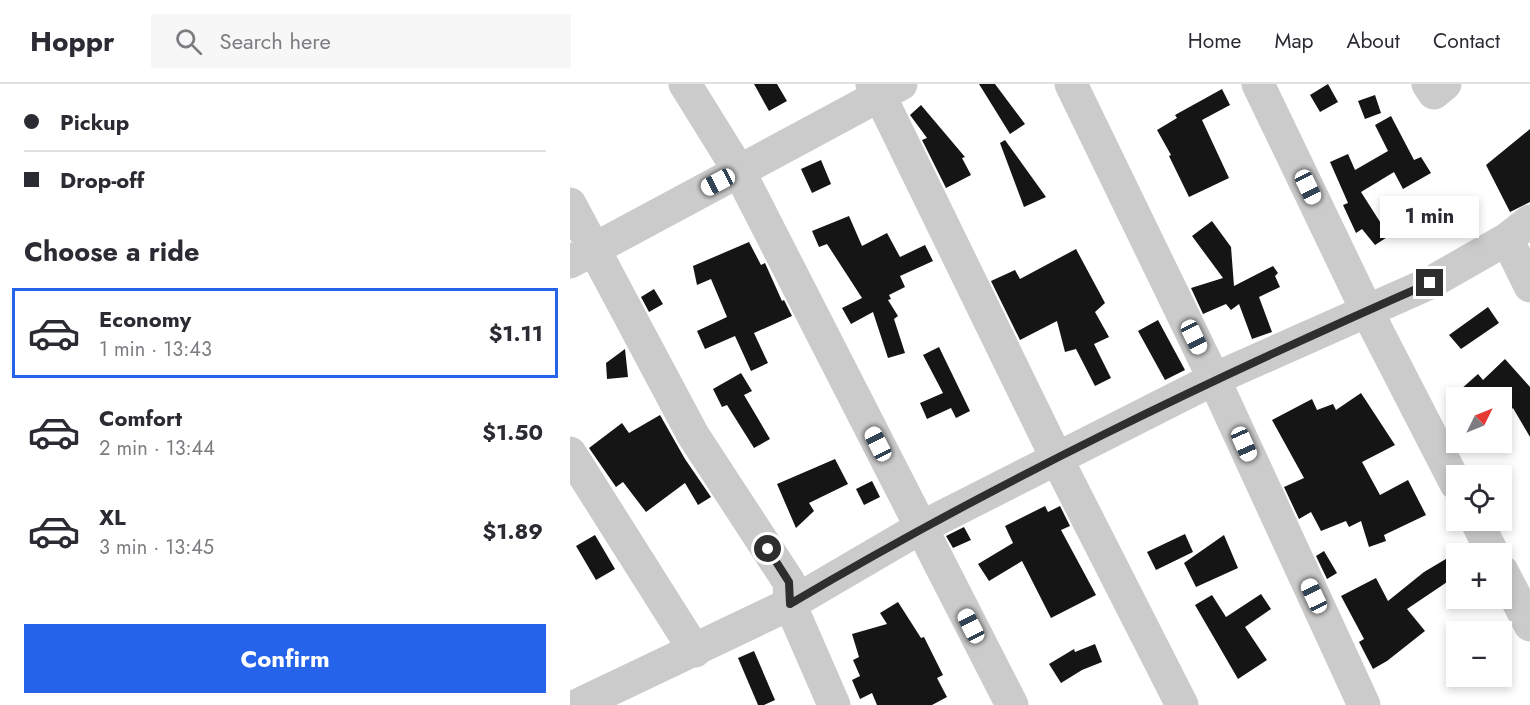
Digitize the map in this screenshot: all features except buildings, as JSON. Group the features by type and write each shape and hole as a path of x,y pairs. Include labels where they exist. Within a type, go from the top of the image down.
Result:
{"street":[{"path":"685,84 739,171 1012,705"},
{"path":"1071,84 1214,379 1364,705"},
{"path":"1258,84 1367,311 1446,465"},
{"path":"1428,84 1434,93 1444,84"},
{"path":"582,255 739,171 884,88 1057,459 1182,705"},
{"path":"570,204 582,255 693,435 789,582 790,604 834,705"},
{"path":"578,705 790,604 920,528 1214,379 1430,283 1518,230 1530,286"},
{"path":"570,453 694,651"},
{"path":"1512,591 1530,626"}],"route":[{"path":"768,549 789,582 790,604 920,528 1214,379 1430,283"}]}
